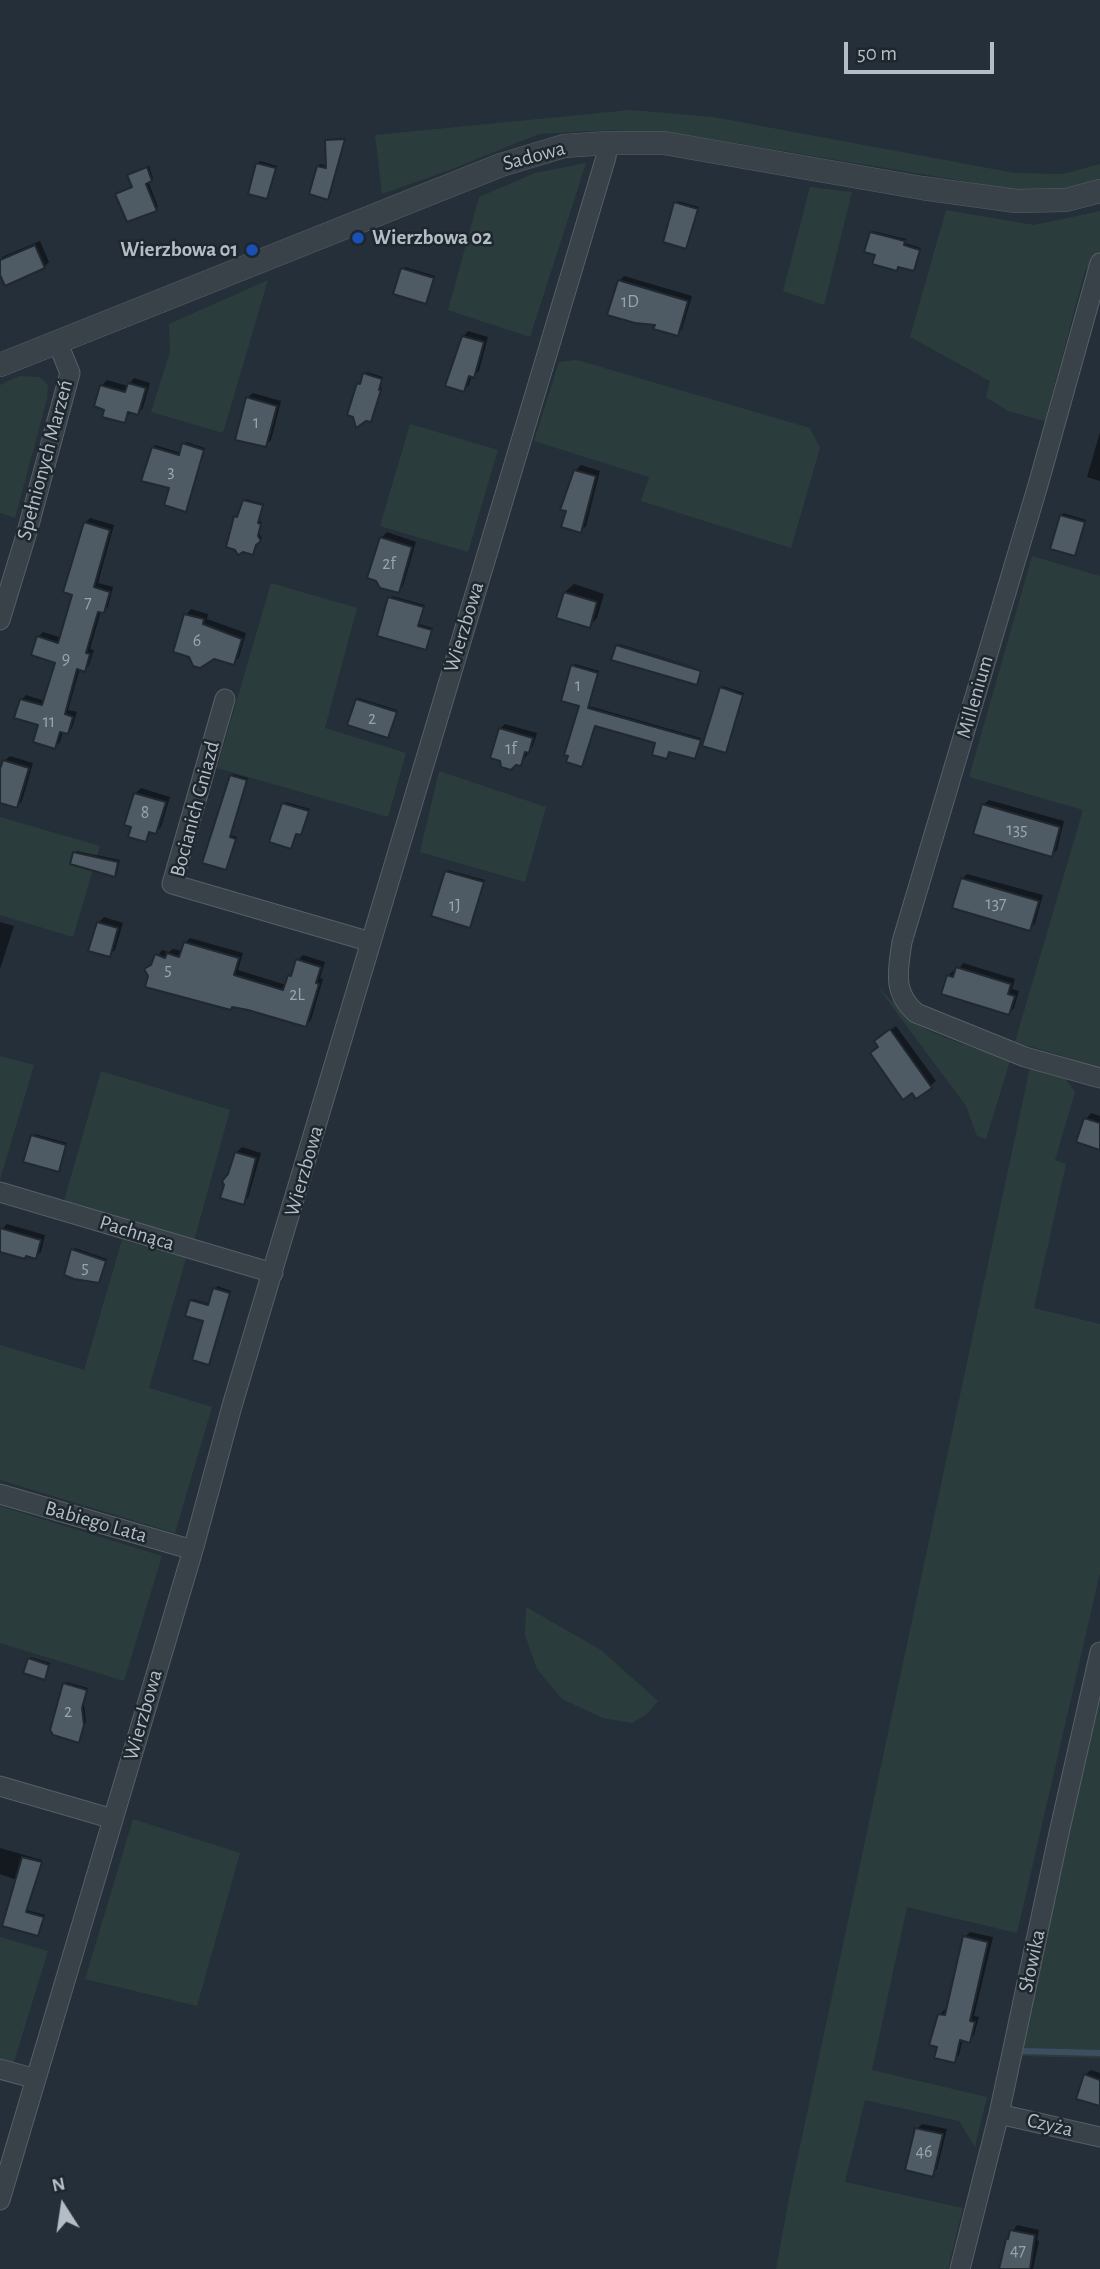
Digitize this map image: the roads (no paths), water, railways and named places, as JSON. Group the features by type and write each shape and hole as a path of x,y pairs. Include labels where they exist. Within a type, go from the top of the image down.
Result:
{"street":[{"name":"Sadowa","path":"0,365 514,160 564,146 608,143 682,145 1003,200 1055,201 1100,191"},
{"name":"Wierzbowa","path":"0,2200 193,1550 232,1406 608,143"},
{"name":"Millenium","path":"1100,263 1038,485 902,942 898,972 900,994 916,1013 1025,1057 1100,1078"},
{"name":"Spełnionych Marzeń","path":"0,620 70,373 57,341"},
{"name":"Bocianich Gniazd","path":"225,699 172,884 371,942"},
{"name":"Pachnąca","path":"0,1192 273,1273"},
{"name":"Babiego Lata","path":"0,1494 193,1550"},
{"name":"Słowika","path":"960,2269 999,2114 1100,1652"},
{"path":"0,1786 113,1819"},
{"path":"0,2069 36,2079"},
{"name":"Czyża","path":"999,2114 1100,2137"}],"waterway":[{"path":"1023,2051 1100,2053"}],"place":[{"name":"Wierzbowa 02","path":"358,238"},
{"name":"Wierzbowa 01","path":"252,250"}]}
